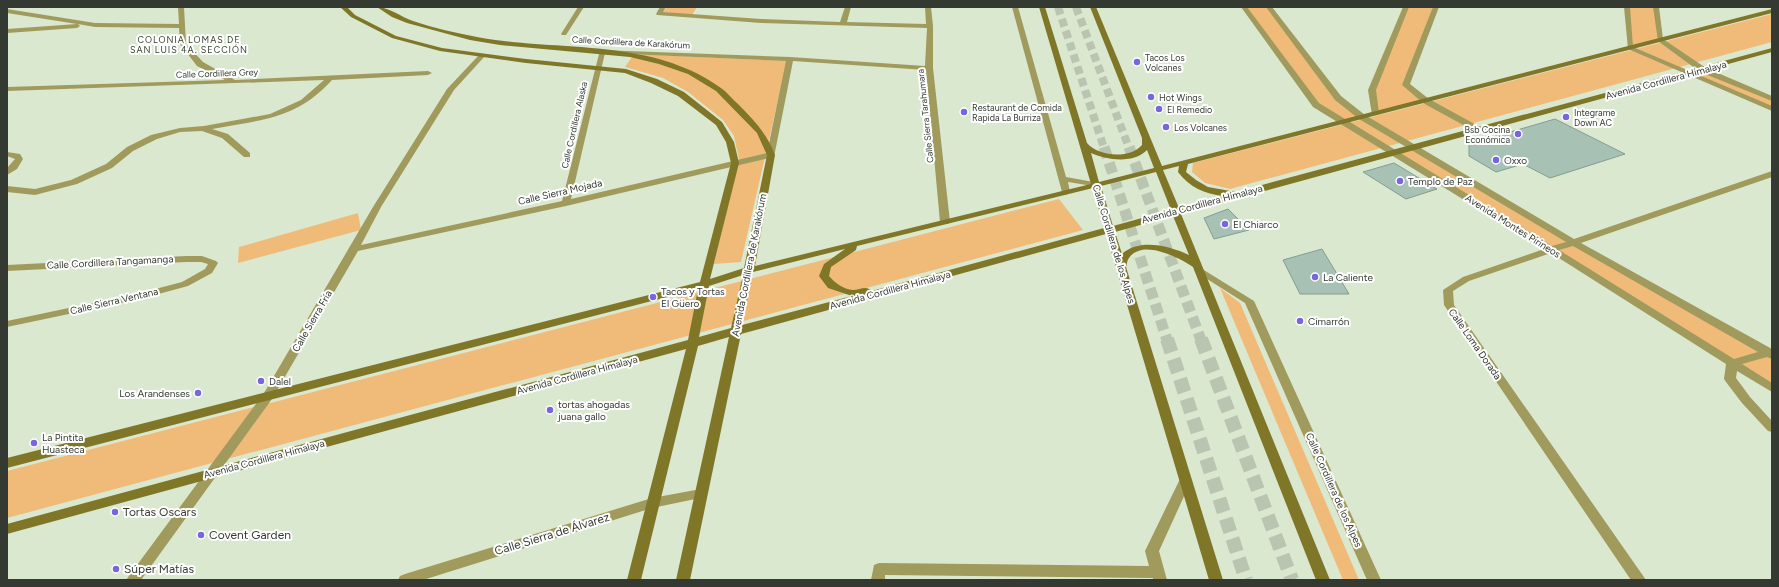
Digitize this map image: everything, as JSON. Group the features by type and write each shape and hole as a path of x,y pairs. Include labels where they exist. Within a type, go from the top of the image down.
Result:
{"main road":[{"path":"343,7 353,16 394,37 442,50 481,56 626,71 654,81 681,94 719,124 730,142 734,164 704,284 693,343 634,580"},
{"name":"Calle Cordillera de Karakórum","path":"380,7 388,13 418,26 456,35 501,43 602,51"},
{"name":"Calle Cordillera de los Alpes","path":"1042,7 1216,580"},
{"path":"1093,7 1323,580"},
{"path":"7,463 704,284 749,270 1096,185 1772,11"},
{"name":"Avenida Cordillera Himalaya","path":"7,529 736,332 1109,229 1703,70 1772,50"},
{"path":"602,51 634,55 673,65 705,80 734,103 765,139 771,155"},
{"path":"1082,141 1084,146 1088,149 1102,155 1126,157 1141,152 1146,147 1146,137"},
{"name":"Avenida Cordillera de Karakórum","path":"684,580 749,270 771,155"},
{"path":"1184,162 1182,172 1191,182 1200,187 1222,193 1242,194"},
{"path":"858,244 827,266 824,276 832,286 853,293 910,284"},
{"path":"1121,267 1121,262 1129,253 1138,249 1156,248 1176,252 1187,257 1199,270"}],"street":[{"path":"181,7 183,44 200,64 236,82"},
{"path":"564,34 581,7"},
{"path":"664,7 659,14 843,24 930,26"},
{"path":"843,24 848,7"},
{"name":"Calle Sierra Tarahumara","path":"928,7 930,26 930,68 945,222"},
{"path":"1015,7 1066,192"},
{"name":"Avenida Montes Pirineos","path":"1244,7 1316,105 1396,153 1772,388"},
{"name":"Avenida Montes Pirineos","path":"1269,7 1338,98 1362,116 1573,242 1771,353"},
{"path":"1375,113 1372,90 1406,7"},
{"path":"1436,7 1406,85 1426,101 1479,130"},
{"path":"1627,7 1630,48 1772,109"},
{"path":"1656,7 1660,40 1703,70 1772,98"},
{"path":"7,11 95,25"},
{"path":"7,31 95,25 182,26"},
{"name":"Calle Cordillera de Karakórum","path":"602,51 790,59 930,68"},
{"name":"Calle Cordillera Alaska","path":"566,203 602,51"},
{"name":"Calle Sierra Fría","path":"133,580 268,396 377,207 451,89 481,56"},
{"path":"771,155 790,59"},
{"name":"Calle Cordillera Grey","path":"7,89 236,82 428,73"},
{"path":"7,189 35,192 74,182 109,166 130,149 154,137 180,130 204,128 272,116 304,102 321,88 330,78"},
{"path":"204,128 225,136 247,155"},
{"path":"7,154 17,156 19,159 14,167 7,172"},
{"name":"Calle Sierra Mojada","path":"354,249 566,203 771,155"},
{"name":"Calle Loma Dorada","path":"1639,580 1448,305 1448,290 1466,279 1772,174"},
{"path":"1063,179 1096,185"},
{"name":"Calle Cordillera Tangamanga","path":"7,268 186,259 202,259 213,263"},
{"name":"Calle Sierra Ventana","path":"7,324 140,296 185,284 209,271 213,263"},
{"name":"Calle Cordillera de los Alpes","path":"1199,270 1249,301 1374,580"},
{"path":"1771,353 1732,363 1730,379 1746,400 1772,428"},
{"path":"878,580 879,569 1106,576 1159,576 1152,551 1185,481"},
{"name":"Calle Sierra de Álvarez","path":"405,580 652,503 701,494"}],"shaded area":[{"path":"667,7 697,7 692,15 663,12"},
{"path":"1244,7 1269,7 1338,98 1362,117 1343,121 1316,105"},
{"path":"1406,7 1436,7 1406,85 1426,101 1375,113 1372,90"},
{"path":"1627,7 1656,7 1660,40 1630,48"},
{"path":"1772,14 1772,42 1230,189 1205,183 1192,172 1193,163"},
{"path":"634,54 787,61 741,262 714,264 739,159 734,136 723,120 688,92 663,78 625,67"},
{"path":"1703,70 1772,99 1772,109 1690,73"},
{"path":"1414,148 1772,355 1772,388 1396,153"},
{"path":"1059,199 1083,230 7,518 7,471"},
{"path":"358,213 361,230 238,263 239,247"},
{"path":"1220,288 1240,303 1359,580 1343,580"}],"building":[{"path":"1555,119 1625,154 1550,178 1523,164 1496,172 1469,156 1469,144"},
{"name":"Templo de Paz","path":"1394,163 1437,189 1406,199 1363,172"},
{"name":"El Chiarco","path":"1228,209 1249,230 1214,239 1204,218"},
{"name":"La Caliente","path":"1322,249 1349,294 1300,294 1283,260"}],"tunnel":[{"path":"1058,7 1104,148"},
{"path":"1076,7 1129,148"},
{"path":"1104,147 1167,340"},
{"path":"1129,147 1201,340"},
{"path":"1167,339 1246,580"},
{"path":"1201,339 1292,580"}],"place":[{"name":"Tacos Los Volcanes","path":"1137,62"},
{"name":"Hot Wings","path":"1151,97"},
{"name":"El Remedio","path":"1159,109"},
{"name":"Restaurant de Comida Rapida La Burriza","path":"964,112"},
{"name":"Integrame Down AC","path":"1566,117"},
{"name":"Los Volcanes","path":"1166,127"},
{"name":"Bsb Cocina Económica","path":"1518,134"},
{"name":"Oxxo","path":"1496,160"},
{"name":"Templo de Paz","path":"1400,181"},
{"name":"El Chiarco","path":"1225,224"},
{"name":"La Caliente","path":"1315,277"},
{"name":"Tacos y Tortas El Güero","path":"653,297"},
{"name":"Cimarrón","path":"1300,321"},
{"name":"Dalel","path":"261,381"},
{"name":"Los Arandenses","path":"198,393"},
{"name":"tortas ahogadas juana gallo","path":"550,410"},
{"name":"La Pintita Huasteca","path":"34,443"},
{"name":"Tortas Oscars","path":"115,512"},
{"name":"Covent Garden","path":"201,535"},
{"name":"Súper Matías","path":"116,569"}],"district":[{"name":"COLONIA LOMAS DE SAN LUIS 4A. SECCIÓN","path":"189,44"}]}
